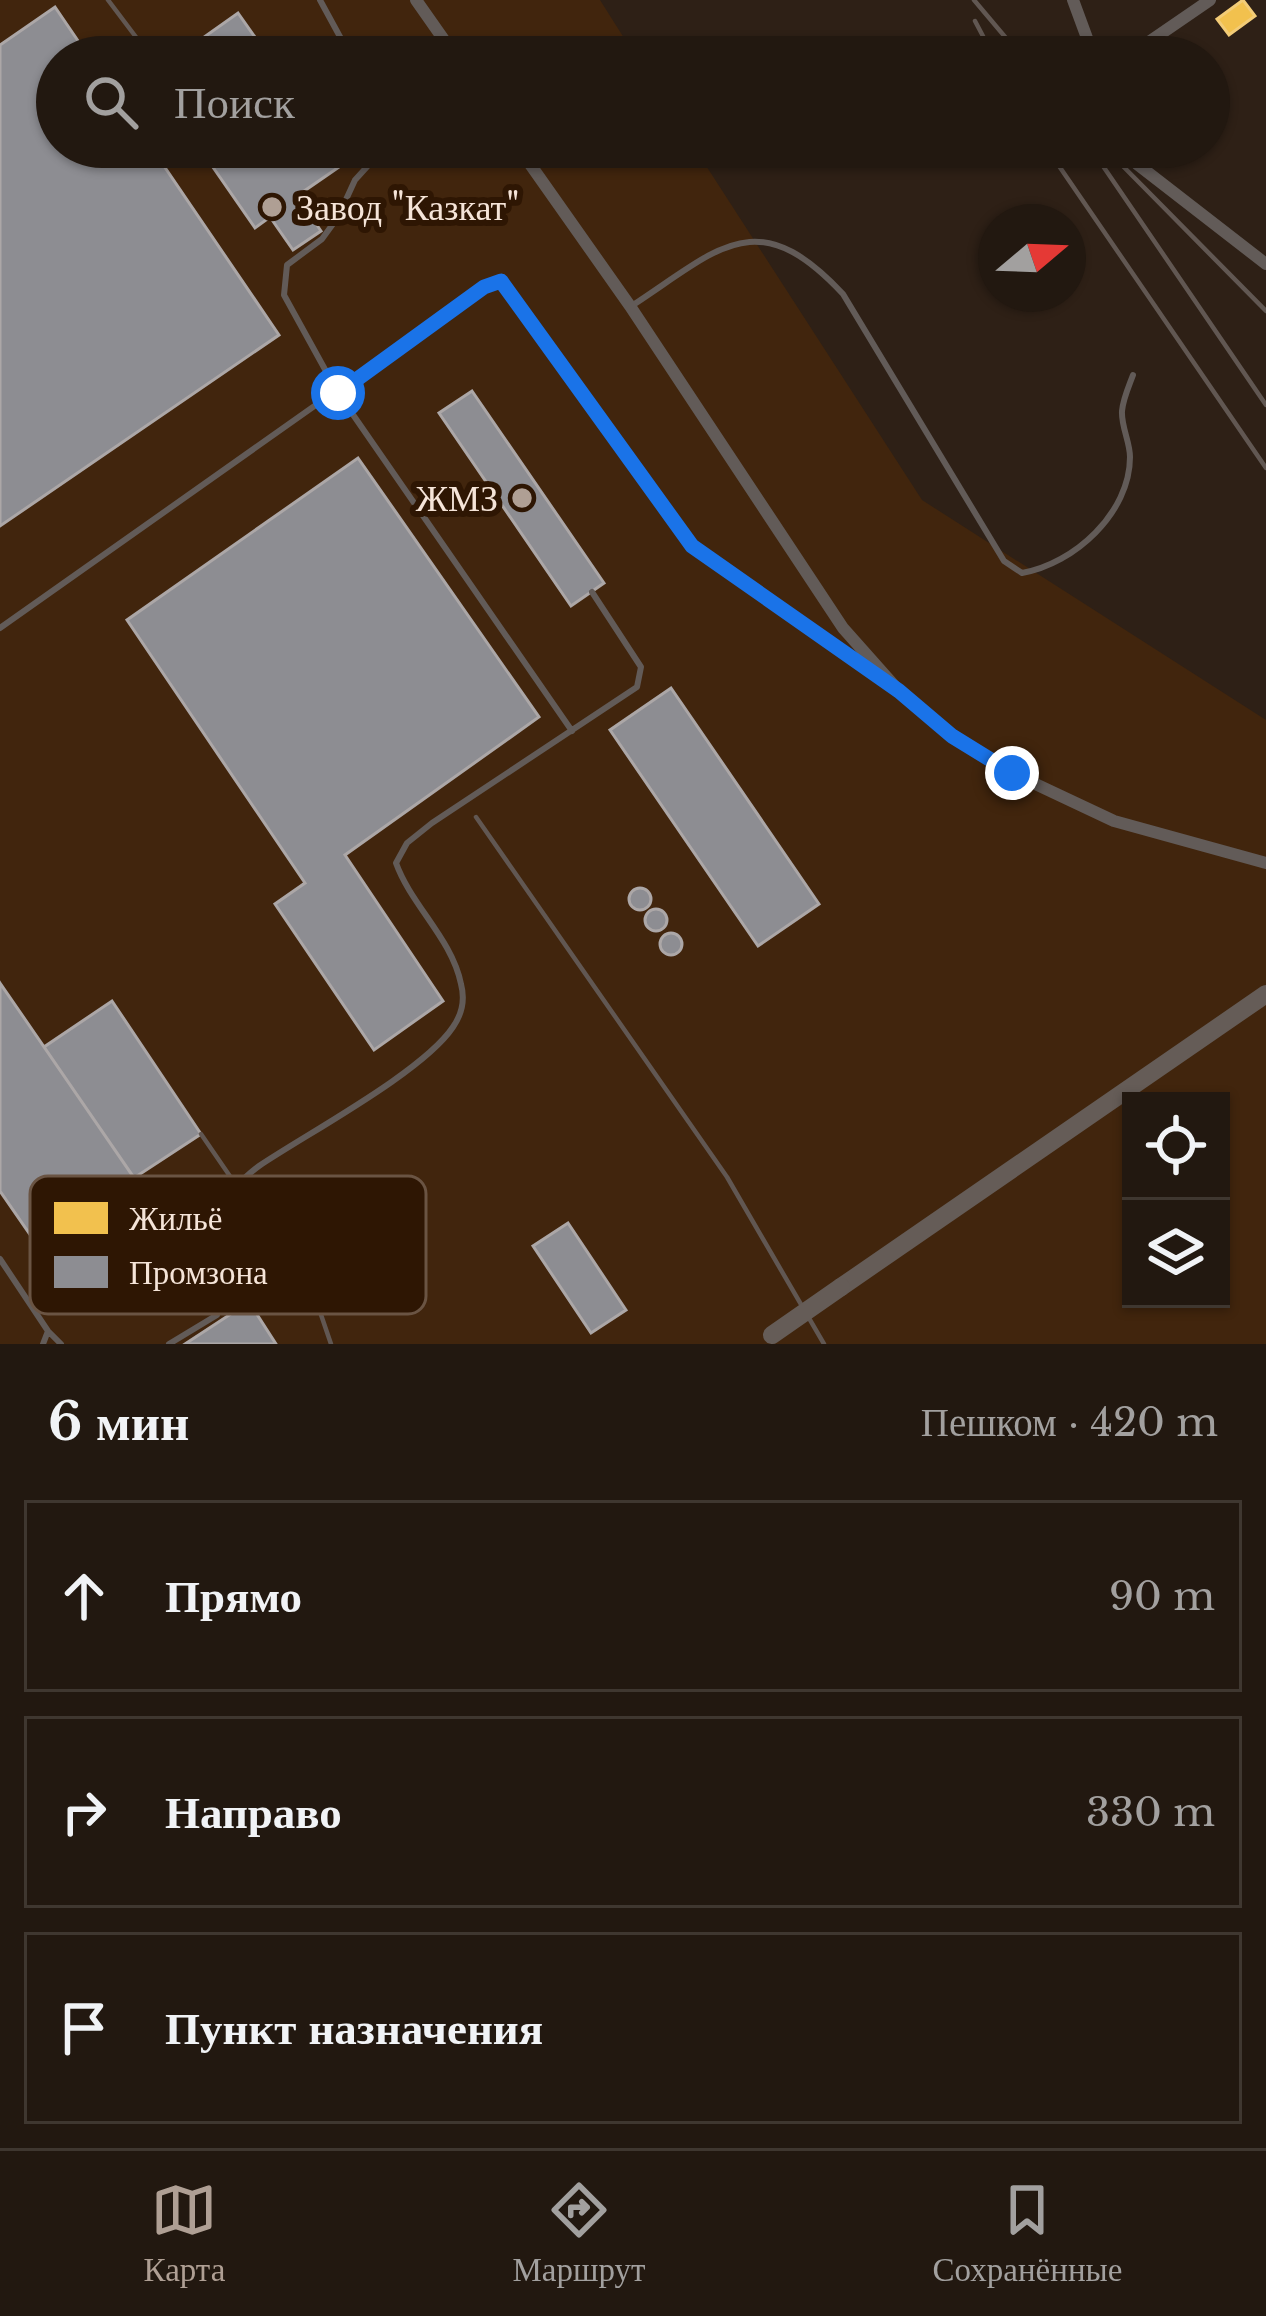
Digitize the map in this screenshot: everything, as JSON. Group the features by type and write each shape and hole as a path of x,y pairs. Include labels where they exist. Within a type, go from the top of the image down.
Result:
{"main road":[{"path":"766,1340 1266,994"}],"street":[{"path":"416,0 441,36"},
{"path":"1073,0 1086,36"},
{"path":"1158,36 1210,0"},
{"path":"533,168 843,628 899,691 952,736 1012,773 1114,821 1266,863"},
{"path":"1142,168 1266,264"}],"lane":[{"path":"320,0 340,36"},
{"path":"366,168 322,238 287,266 284,295 338,393 572,731"},
{"path":"630,307 712,253 757,239 789,248 816,265 843,294 1004,561 1022,573 1052,565 1109,518 1124,487 1130,458 1121,415 1132,375"},
{"path":"0,628 484,287 501,281 692,546 899,691"},
{"path":"247,1176 421,1060 452,1030 463,1008 461,981 396,863 407,843 637,688 641,668 592,592"},
{"path":"0,1259 30,1304"},
{"path":"37,1314 61,1344"},
{"path":"170,1344 217,1314"},
{"path":"43,1344 48,1331"}],"shaded area":[{"path":"0,0 600,0 623,36 36,36 36,168 708,168 922,500 1266,720 1266,1344 0,1344"}],"building: Жильё":[{"path":"1243,0 1255,16 1229,35 1217,19"}],"building: Промзона":[{"path":"55,7 75,36 36,36 36,168 165,168 279,335 0,526 0,45"},
{"path":"238,13 254,36 206,36"},
{"name":"Завод \"Казкат\"","path":"214,168 338,168 297,196 321,231 293,250 270,217 255,228"},
{"name":"ЖМЗ","path":"472,391 604,583 571,606 439,413"},
{"path":"358,458 539,717 345,855 443,1001 374,1050 275,904 305,883 127,620"},
{"path":"671,688 819,904 758,946 610,730"},
{"path":"640,888 651,899 640,910 629,899"},
{"path":"656,909 667,920 656,931 645,920"},
{"path":"671,933 682,944 671,955 660,944"},
{"path":"0,983 133,1176 30,1176 30,1234 0,1191"},
{"path":"112,1001 201,1134 133,1176 44,1047"},
{"path":"568,1223 626,1310 591,1333 533,1246"},
{"path":"231,1314 257,1314 276,1344 185,1344"}],"railway":[{"path":"108,0 135,36"},
{"path":"974,0 1004,36"},
{"path":"975,21 983,36"},
{"path":"1060,168 1266,468"},
{"path":"1104,168 1266,405"},
{"path":"1125,168 1266,311"},
{"path":"476,817 727,1177 824,1344"},
{"path":"201,1134 230,1176"},
{"path":"321,1314 331,1344"}],"place":[{"name":"Завод \"Казкат\"","path":"272,207"},
{"name":"ЖМЗ","path":"522,498"}],"route":[{"path":"338,393 484,287 501,281 692,546 899,691 952,736 1012,773"}]}
